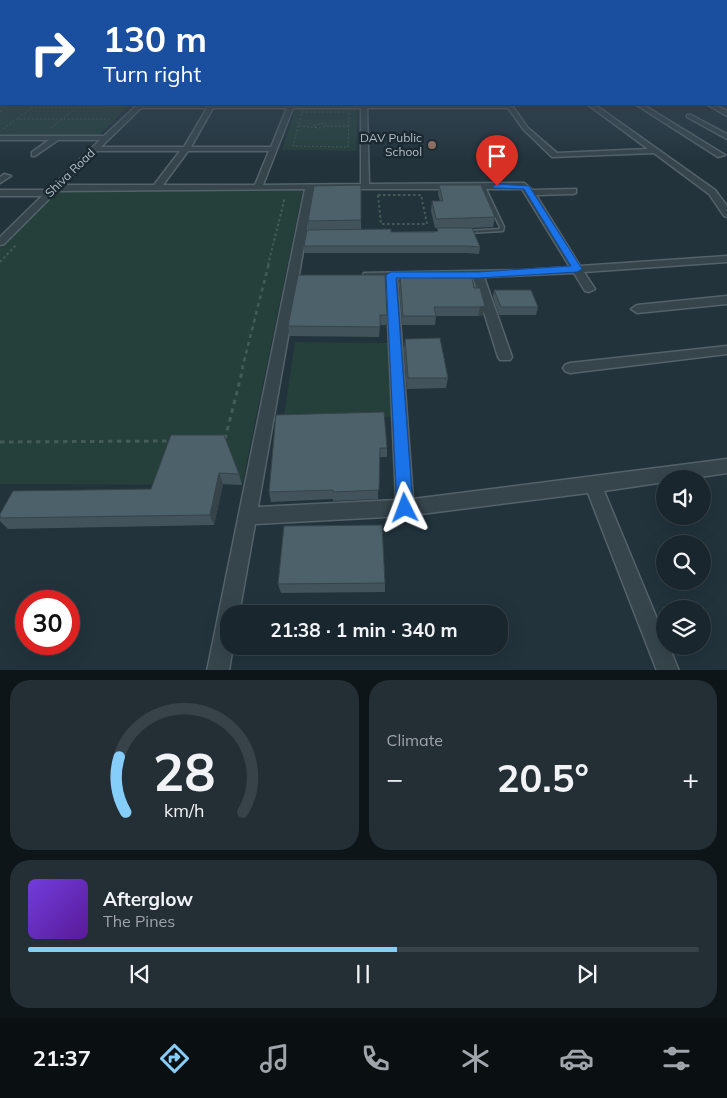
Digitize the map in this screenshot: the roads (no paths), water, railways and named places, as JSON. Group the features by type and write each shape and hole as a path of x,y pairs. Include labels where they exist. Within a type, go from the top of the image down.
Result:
{"street":[{"path":"140,105 509,105 526,130 557,155 656,152"},
{"name":"Shiva Road","path":"0,242 140,105"},
{"path":"591,105 656,152 716,191 727,214"},
{"path":"640,105 720,155"},
{"path":"711,105 727,114"},
{"path":"157,187 186,149 211,106"},
{"path":"258,187 291,106"},
{"path":"364,106 365,187"},
{"path":"689,116 727,137"},
{"path":"0,138 106,138"},
{"path":"0,148 14,138"},
{"path":"35,154 56,138"},
{"path":"546,148 644,143"},
{"path":"95,149 274,149"},
{"path":"0,193 157,187 524,186 588,289"},
{"path":"231,605 247,516 298,275 310,187"},
{"path":"530,193 573,191"},
{"path":"0,229 12,229"},
{"path":"352,275 478,275 727,259"},
{"path":"391,275 405,508"},
{"path":"478,275 504,357"},
{"path":"636,309 727,300"},
{"path":"570,368 727,350"},
{"path":"247,516 405,508 593,485 727,466"},
{"path":"593,485 668,670"},
{"path":"218,670 221,655"}],"lane":[{"path":"458,232 501,230 502,227 483,187"}],"place":[{"name":"DAV Public School","path":"432,145"}]}
